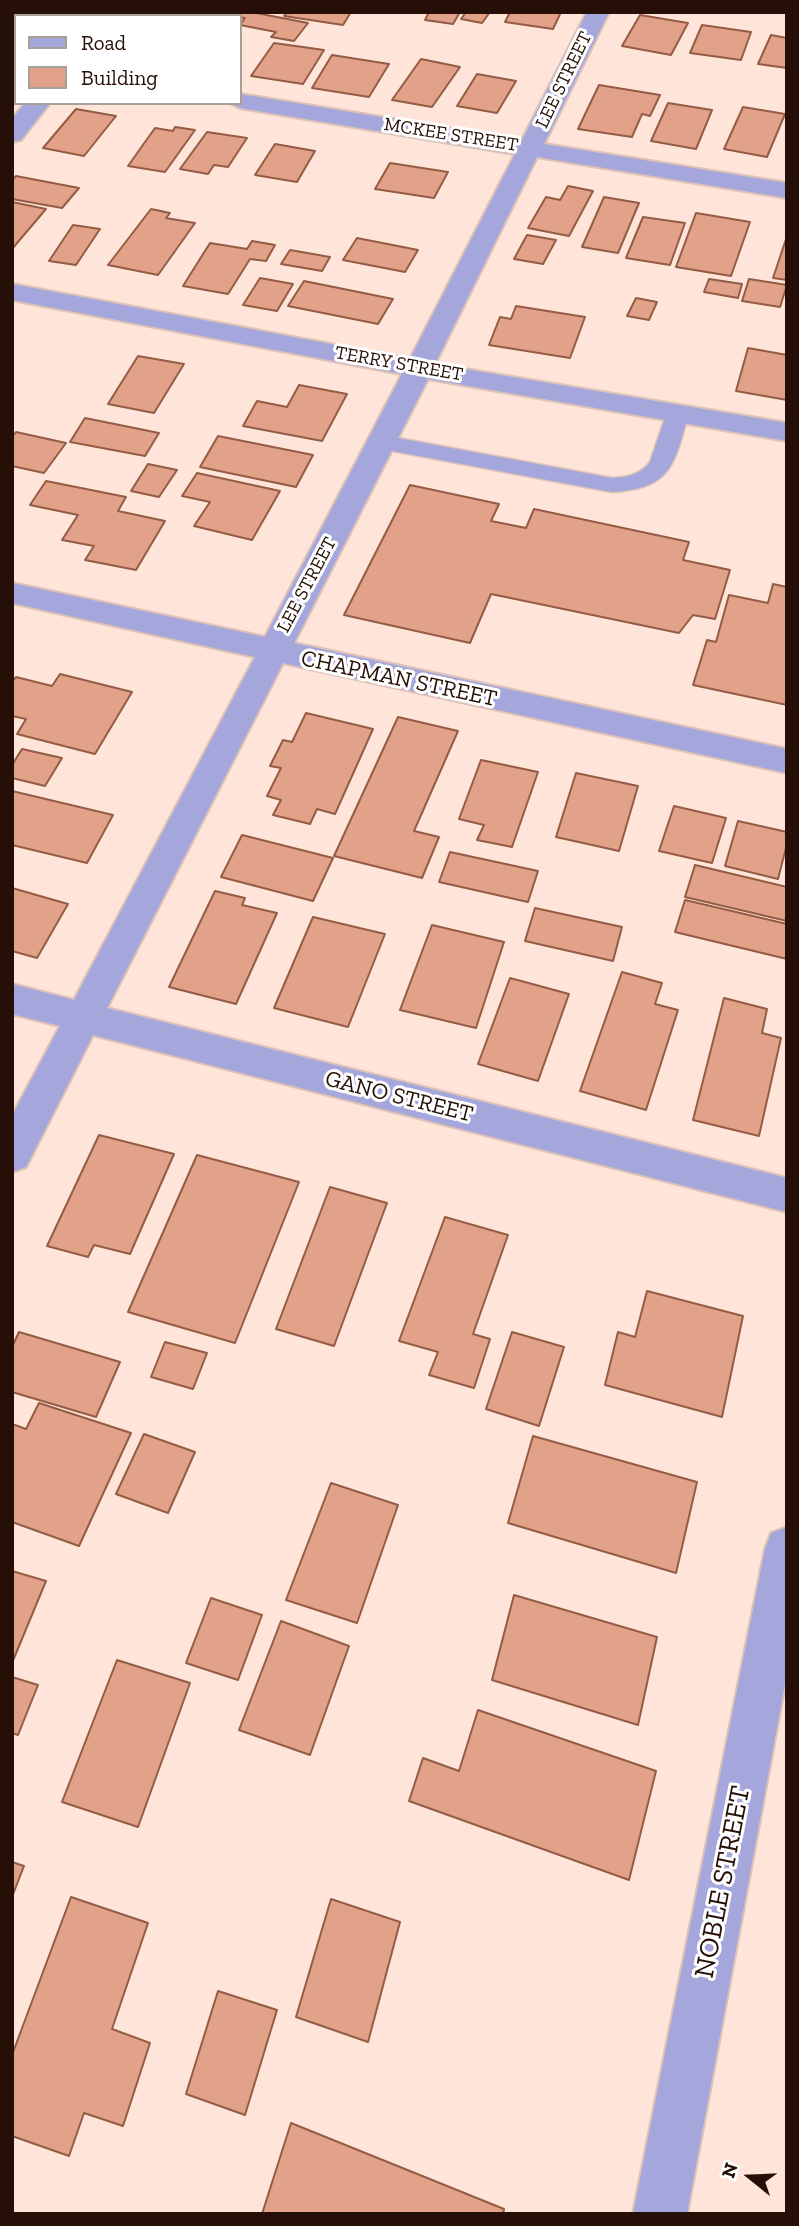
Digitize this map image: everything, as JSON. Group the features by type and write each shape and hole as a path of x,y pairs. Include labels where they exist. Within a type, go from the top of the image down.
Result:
{"street":[{"name":"LEE STREET","path":"12,1155 382,442 598,12"},
{"name":"MCKEE STREET","path":"242,101 787,191"},
{"path":"12,135 36,105"},
{"name":"TERRY STREET","path":"12,292 418,369 787,432"},
{"name":"CHAPMAN STREET","path":"12,593 787,761"},
{"name":"GANO STREET","path":"12,999 787,1195"},
{"name":"NOBLE STREET","path":"660,2214 787,1549"}],"lane":[{"path":"382,442 612,485 633,485 647,480 660,466 678,412"}],"building":[{"path":"251,12 308,23 294,41 271,37 276,32 242,25 245,18 242,18 242,14 226,14"},
{"path":"287,12 351,12 343,25 284,16"},
{"path":"429,12 460,12 453,24 425,20"},
{"path":"466,12 490,12 482,23 461,19"},
{"path":"510,12 561,12 553,29 505,22"},
{"path":"640,15 688,23 671,55 622,46"},
{"path":"702,25 751,32 741,60 690,53"},
{"path":"771,35 787,38 787,68 758,64"},
{"path":"274,43 324,50 303,84 251,76"},
{"path":"332,55 389,64 369,97 312,88"},
{"path":"421,59 460,67 432,107 392,100"},
{"path":"477,74 516,81 497,113 457,106"},
{"path":"599,85 660,95 650,116 642,114 632,137 578,129"},
{"path":"668,103 712,110 696,149 651,141"},
{"path":"743,107 785,114 767,157 724,149"},
{"path":"76,109 116,116 84,156 43,148"},
{"path":"175,127 195,130 165,172 128,166 155,128 173,131"},
{"path":"207,132 247,138 228,167 214,165 208,174 180,169"},
{"path":"275,144 315,151 297,182 255,175"},
{"path":"390,163 448,172 434,198 375,189"},
{"path":"16,176 79,188 62,208 12,199 12,180"},
{"path":"568,186 593,191 569,236 528,228 546,197 560,200"},
{"path":"604,197 639,203 618,253 582,247"},
{"path":"12,202 46,209 12,249"},
{"path":"151,209 170,213 166,218 195,223 158,275 108,265"},
{"path":"696,213 750,222 731,276 676,267"},
{"path":"643,217 685,223 670,265 626,258"},
{"path":"73,225 100,229 76,265 49,261"},
{"path":"527,235 556,240 543,264 514,259"},
{"path":"787,236 787,280 773,278"},
{"path":"357,238 418,250 405,272 343,260"},
{"path":"252,241 275,245 266,261 250,259 228,294 183,286 210,243 247,249"},
{"path":"290,250 330,257 322,271 281,264"},
{"path":"260,278 293,284 277,311 243,305"},
{"path":"709,279 742,284 738,298 704,292"},
{"path":"749,279 787,285 780,307 742,301"},
{"path":"304,281 393,299 378,324 288,306"},
{"path":"636,298 657,302 649,320 627,316"},
{"path":"516,306 585,317 570,358 489,345 500,317 511,319"},
{"path":"748,348 787,355 787,400 736,391"},
{"path":"138,356 184,364 154,413 108,404"},
{"path":"299,385 347,394 322,441 243,426 257,401 287,407"},
{"path":"85,418 159,433 145,456 70,442"},
{"path":"16,432 66,443 44,473 12,466 12,437"},
{"path":"218,436 313,455 296,487 200,467"},
{"path":"148,464 177,470 159,497 131,491"},
{"path":"197,473 280,491 252,540 194,526 210,502 182,496"},
{"path":"46,481 126,497 118,511 165,521 136,570 85,560 94,546 62,540 78,515 30,505"},
{"path":"410,485 499,504 491,521 526,528 534,509 689,542 683,560 730,570 715,619 693,615 679,633 491,594 470,643 344,615"},
{"path":"773,584 787,587 787,705 693,685 707,640 716,642 729,595 768,603"},
{"path":"60,674 132,692 95,754 17,734 26,719 12,716 12,682 16,677 52,686"},
{"path":"306,713 373,729 335,814 317,809 310,824 273,815 281,800 267,796 281,768 270,766 283,740 292,742"},
{"path":"398,717 458,731 414,831 439,837 422,878 334,856"},
{"path":"22,749 62,758 45,786 12,778 12,765"},
{"path":"481,760 538,772 512,847 477,840 484,825 459,819"},
{"path":"576,773 638,786 619,851 556,837"},
{"path":"12,791 113,815 87,863 12,845"},
{"path":"674,806 726,818 712,863 659,851"},
{"path":"738,821 787,832 787,844 778,879 725,866"},
{"path":"242,835 333,858 313,901 221,877"},
{"path":"450,852 538,871 528,902 439,882"},
{"path":"695,865 787,887 787,921 685,897"},
{"path":"12,888 68,904 37,958 12,951"},
{"path":"215,891 245,898 242,905 277,913 236,1004 169,987"},
{"path":"685,900 787,924 787,959 675,932"},
{"path":"535,908 622,927 613,961 525,941"},
{"path":"313,917 385,934 348,1027 274,1008"},
{"path":"432,925 504,942 476,1028 400,1010"},
{"path":"622,972 662,983 655,1004 678,1010 646,1110 580,1091"},
{"path":"510,978 569,994 538,1081 478,1064"},
{"path":"724,998 767,1009 762,1033 781,1038 759,1136 693,1120"},
{"path":"99,1135 174,1154 130,1254 94,1245 88,1257 47,1246"},
{"path":"197,1155 299,1182 235,1343 128,1312"},
{"path":"330,1187 387,1203 334,1346 276,1329"},
{"path":"445,1217 508,1235 473,1334 490,1339 474,1388 429,1375 438,1352 399,1341"},
{"path":"647,1291 743,1316 722,1417 605,1385 618,1332 635,1337"},
{"path":"19,1332 120,1362 96,1417 12,1392 12,1347"},
{"path":"512,1332 564,1347 539,1426 486,1409"},
{"path":"165,1342 207,1353 193,1389 151,1377"},
{"path":"39,1403 131,1433 79,1546 12,1522 12,1424 26,1429"},
{"path":"144,1434 195,1452 168,1513 116,1494"},
{"path":"533,1436 697,1482 676,1573 508,1523"},
{"path":"331,1483 398,1505 357,1623 286,1600"},
{"path":"12,1571 46,1581 12,1663"},
{"path":"514,1595 657,1637 638,1725 492,1680"},
{"path":"211,1598 262,1615 238,1680 186,1663"},
{"path":"281,1621 349,1646 310,1755 239,1730"},
{"path":"117,1660 190,1683 138,1827 62,1802"},
{"path":"12,1677 38,1685 18,1735 12,1733"},
{"path":"478,1710 656,1771 629,1880 409,1801 423,1758 459,1771"},
{"path":"12,1862 24,1866 12,1897"},
{"path":"71,1897 148,1923 112,2029 150,2043 123,2126 84,2113 69,2156 12,2136 12,2055"},
{"path":"331,1899 400,1922 368,2042 296,2017"},
{"path":"218,1991 277,2010 245,2115 186,2094"},
{"path":"291,2123 504,2209 503,2214 262,2214"}]}
